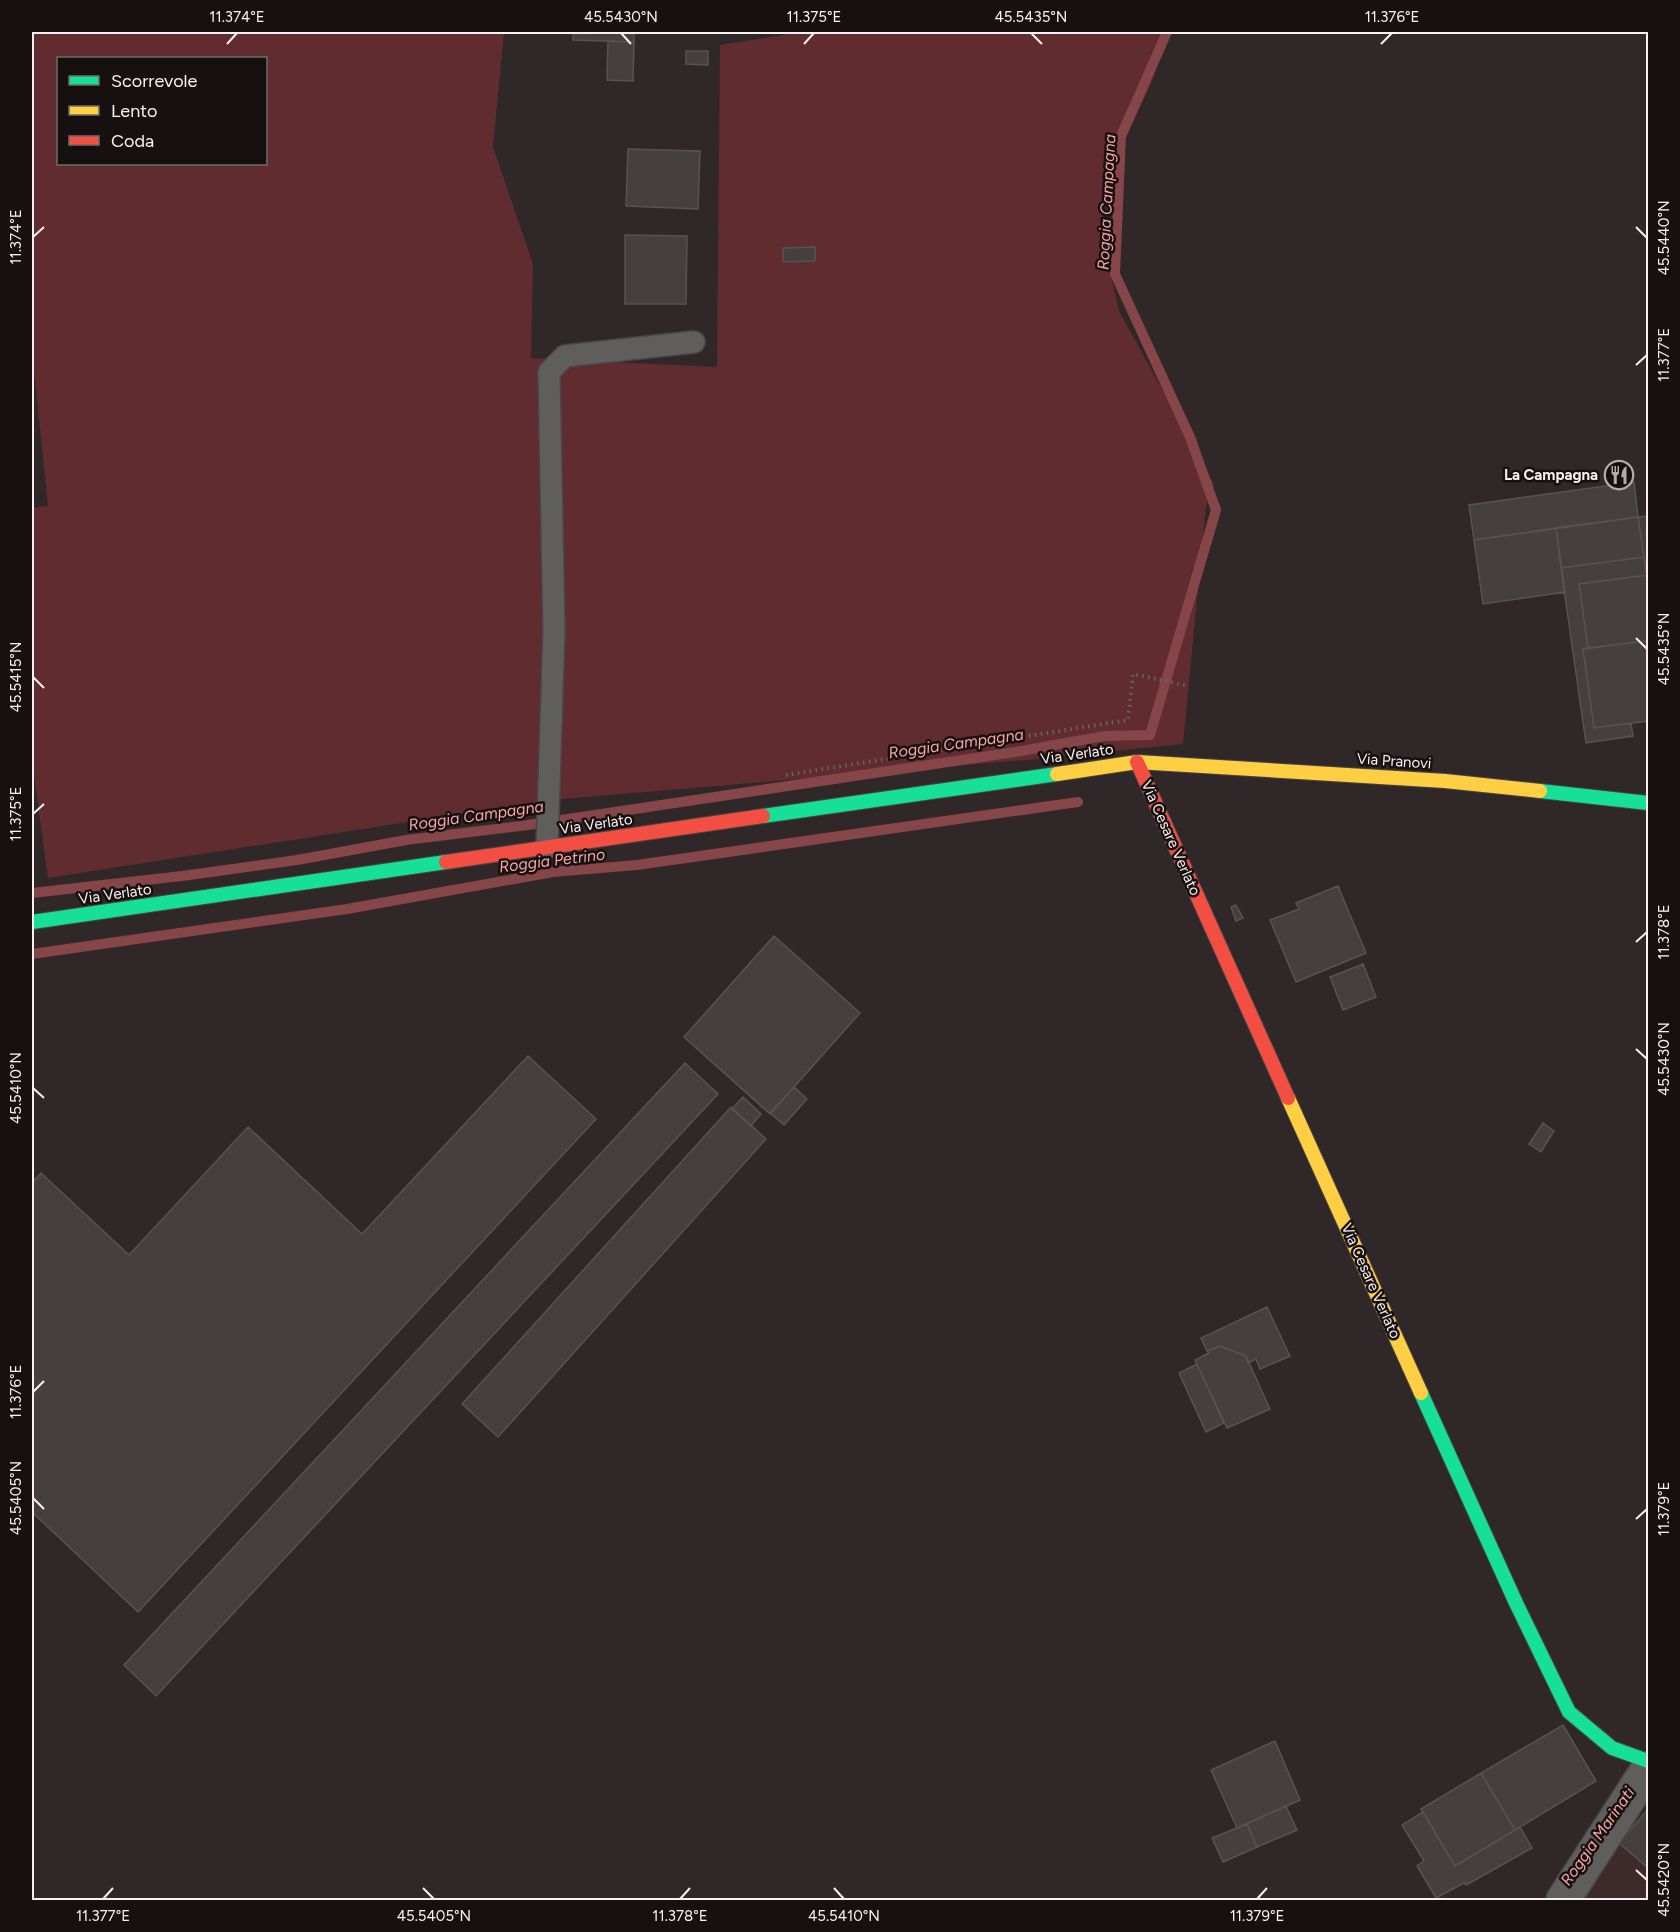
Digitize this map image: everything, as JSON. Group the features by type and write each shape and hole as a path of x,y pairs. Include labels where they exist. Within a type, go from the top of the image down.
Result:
{"main road":[{"name":"Via Verlato","path":"32,922 1137,762"},
{"name":"Via Pranovi","path":"1137,762 1445,781 1648,803"},
{"name":"Via Cesare Verlato","path":"1137,762 1516,1603 1569,1712 1612,1748 1648,1761"}],"street":[{"path":"1563,1900 1648,1769"}],"lane":[{"path":"547,848 554,630 549,372 565,356 694,342"}],"path":[{"path":"776,777 1128,720 1133,674 1189,686"}],"shaded area":[{"path":"32,32 504,32 493,147 533,264 531,358 717,367 720,45 801,32 1167,32 1153,79 1108,178 1101,232 1119,311 1214,484 1206,506 1183,744 1036,759 549,800 48,878 32,761 32,508 48,506 32,351"},
{"path":"1648,1809 1648,1900 1580,1900 1619,1843"}],"building":[{"path":"573,32 634,32 634,42 573,40"},
{"path":"608,41 634,42 633,81 607,80"},
{"path":"686,51 708,51 708,65 686,64"},
{"path":"628,149 700,151 698,209 626,206"},
{"path":"625,235 687,236 686,304 625,304"},
{"path":"815,247 815,261 783,262 783,248"},
{"path":"1634,482 1638,517 1474,540 1469,505"},
{"path":"1648,516 1648,572 1646,572 1638,517"},
{"path":"1638,517 1644,557 1561,568 1556,528"},
{"path":"1556,528 1565,592 1483,604 1474,540"},
{"path":"1644,557 1648,575 1579,584 1588,648 1583,649 1594,728 1631,723 1633,736 1586,743 1561,568"},
{"path":"1648,575 1648,646 1646,641 1588,648 1579,584"},
{"path":"1646,641 1648,646 1648,721 1594,728 1583,649"},
{"path":"1338,886 1366,953 1296,982 1270,920 1299,909 1296,903"},
{"path":"1236,905 1243,918 1236,921 1231,907"},
{"path":"774,936 860,1013 770,1114 684,1037"},
{"path":"1363,964 1376,997 1343,1010 1330,977"},
{"path":"528,1056 596,1119 138,1612 32,1512 32,1183 41,1173 129,1255 248,1127 362,1234"},
{"path":"685,1063 718,1094 156,1696 124,1665"},
{"path":"794,1087 807,1099 784,1125 770,1113"},
{"path":"743,1097 761,1114 751,1126 732,1109"},
{"path":"731,1107 766,1139 498,1437 462,1404"},
{"path":"1543,1123 1554,1131 1541,1152 1529,1144"},
{"path":"1267,1307 1290,1356 1260,1369 1256,1359 1248,1363 1246,1356 1220,1346 1207,1351 1201,1338"},
{"path":"1220,1346 1246,1356 1270,1409 1227,1428 1195,1360 1209,1353 1207,1351"},
{"path":"1197,1364 1224,1423 1206,1432 1179,1373"},
{"path":"1563,1725 1596,1781 1515,1830 1481,1773"},
{"path":"1275,1741 1300,1800 1237,1828 1211,1770"},
{"path":"1481,1773 1515,1830 1455,1866 1421,1809"},
{"path":"1286,1806 1297,1830 1257,1847 1247,1824"},
{"path":"1648,1809 1648,1868 1619,1843"},
{"path":"1423,1812 1455,1866 1520,1827 1532,1848 1466,1885 1464,1883 1436,1898 1417,1866 1424,1861 1402,1825"},
{"path":"1247,1824 1257,1847 1223,1862 1212,1838"}],"waterway":[{"name":"Roggia Campagna","path":"32,893 297,860 406,840 528,825 1015,752 1105,736 1150,735 1216,510 1190,437 1115,274 1121,136 1167,32"},
{"name":"Roggia Petrino","path":"32,954 347,909 553,872 637,865 1078,802"}],"traffic: fast":[{"path":"763,816 1057,774"},
{"path":"1540,791 1648,803"},
{"path":"32,922 446,862"},
{"path":"1421,1393 1516,1603 1569,1712 1612,1748 1648,1761"}],"traffic: slow":[{"path":"1057,774 1137,762 1445,781 1540,791"},
{"path":"1288,1098 1421,1393"}],"traffic: jam":[{"path":"1137,762 1288,1098"},
{"path":"446,862 763,816"}],"place":[{"name":"La Campagna","path":"1619,475"}],"water label":[{"name":"Roggia Marinati","path":"1597,1836"}]}
